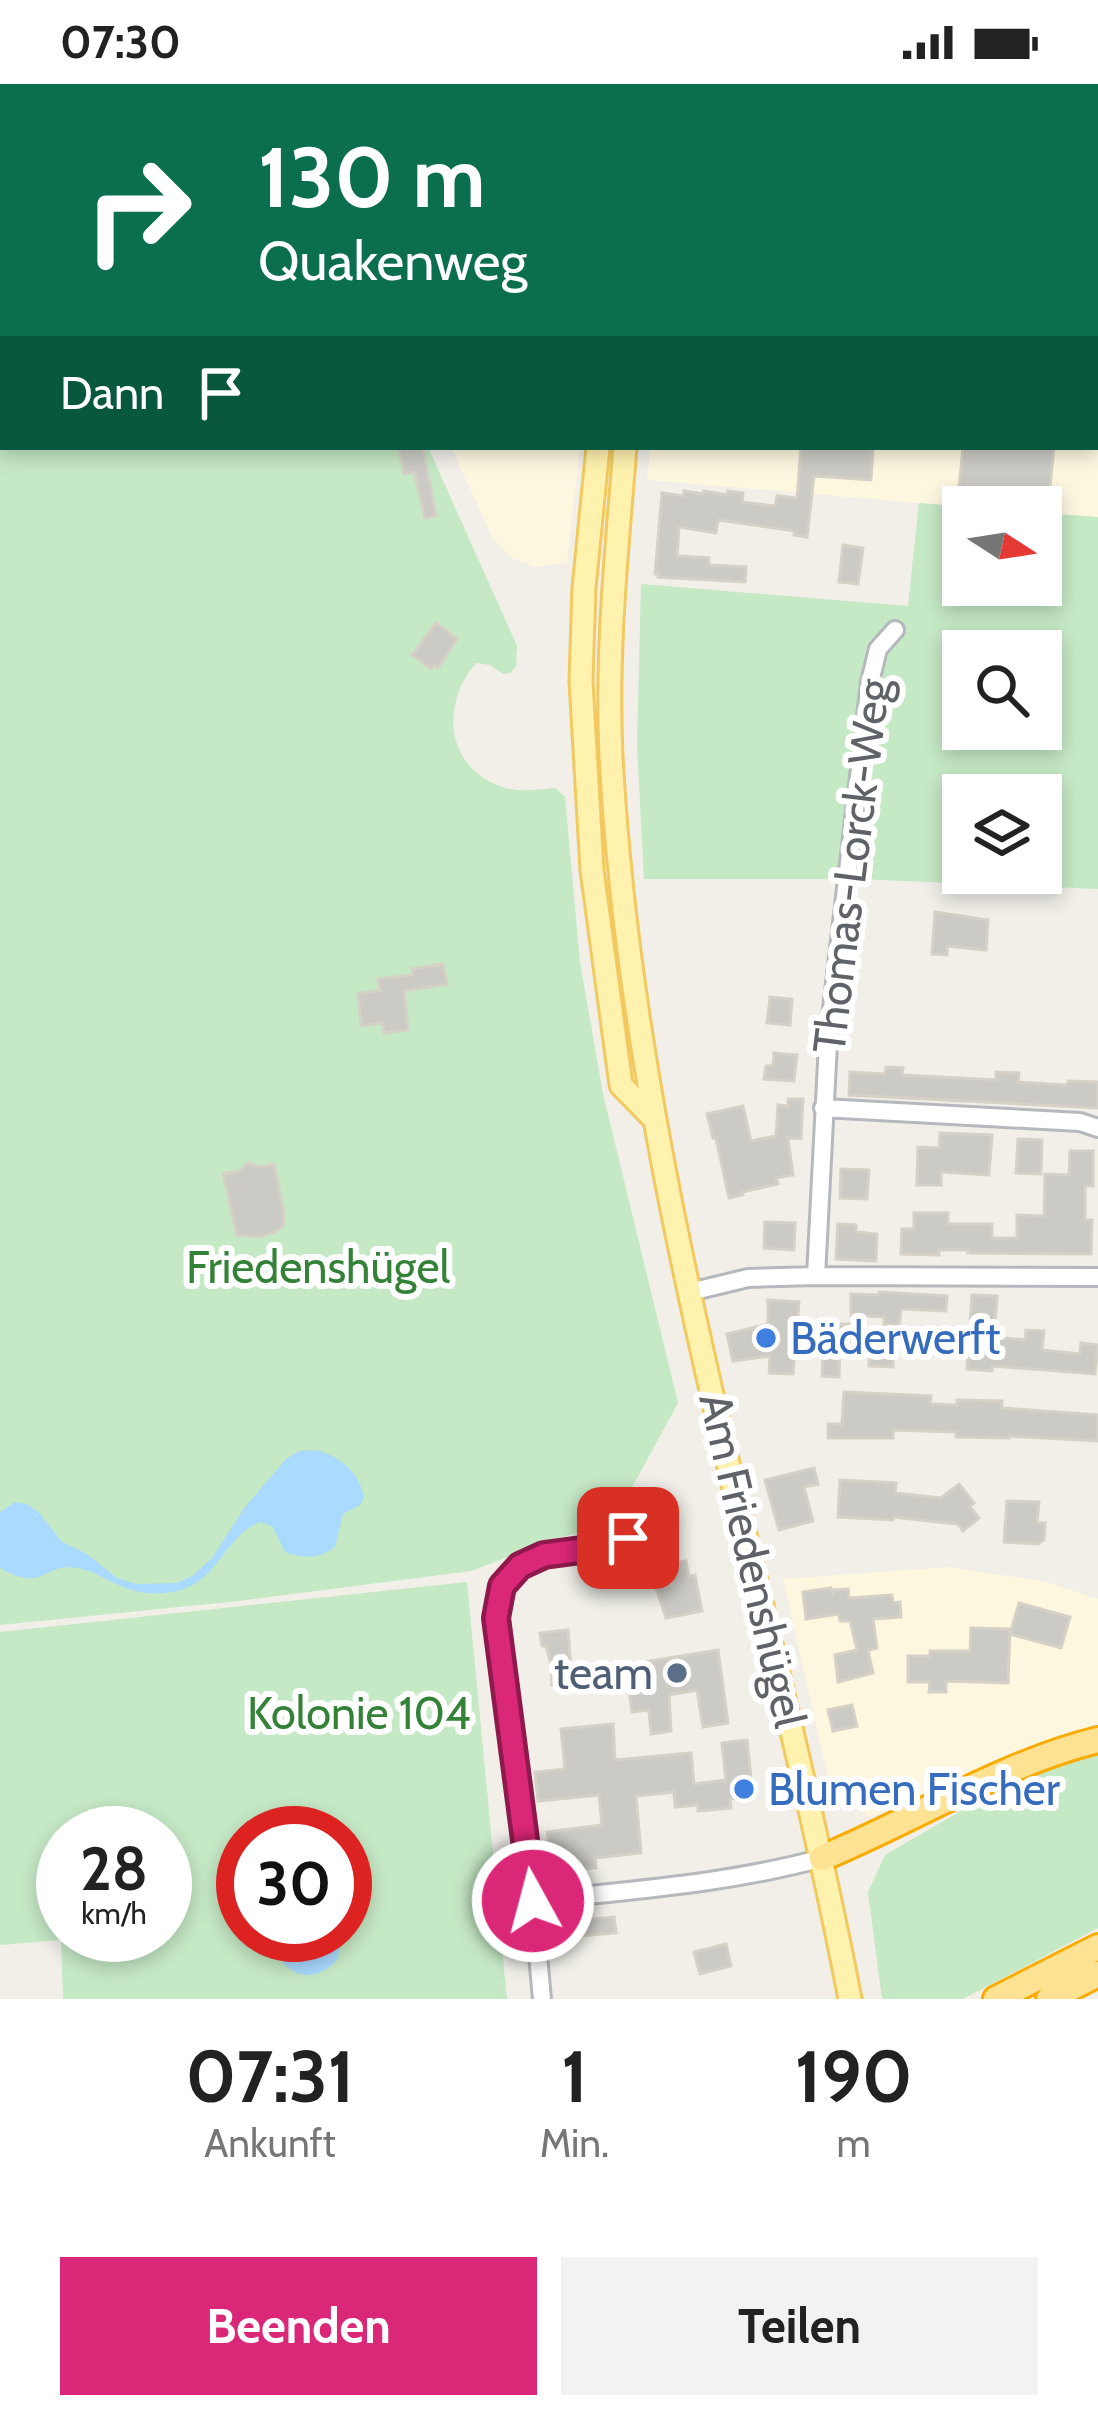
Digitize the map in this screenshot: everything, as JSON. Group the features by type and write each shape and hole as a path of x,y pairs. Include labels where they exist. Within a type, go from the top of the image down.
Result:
{"highway":[{"path":"822,1858 1011,1770 1098,1740"},
{"path":"996,1999 1098,1947"},
{"path":"1049,1999 1098,1974"}],"main road":[{"name":"Am Friedenshügel","path":"598,450 584,588 581,681 592,870 621,1085 656,1121"},
{"name":"Am Friedenshügel","path":"626,450 612,632 611,751 626,919 656,1121 690,1292 822,1858 850,1999"}],"street":[{"name":"Thomas-Lorck-Weg","path":"816,1276 828,1042 869,682 878,649 895,629"},
{"name":"Thomas-Lorck-Weg","path":"824,1108 1080,1123 1098,1128"},
{"path":"690,1292 748,1278 1098,1277"},
{"path":"542,1999 496,1618 502,1586 520,1566 544,1555 604,1547 653,1530"},
{"path":"533,1901 688,1883 822,1858"}],"shaded area":[{"path":"452,450 580,450 567,563 535,567 512,558 493,539"},
{"path":"651,450 1098,450 1098,517 1062,514 1062,486 942,486 942,505 647,480"},
{"path":"949,1567 1047,1582 1098,1599 1098,1723 869,1817 831,1791 783,1579"}],"green space":[{"name":"Friedenshügel","path":"0,450 429,450 517,646 516,666 510,673 476,663 465,679 454,713 458,747 479,775 497,785 519,790 555,788 565,797 580,962 603,1094 678,1403 618,1513 595,1529 471,1571 0,1625"},
{"path":"919,503 942,505 942,606 1062,606 1062,514 1098,517 1098,889 1062,888 1062,774 942,774 942,883 644,879 637,746 641,584 908,606"},
{"name":"Kolonie 104","path":"467,1582 507,1999 63,1999 62,1962 192,1962 192,1806 36,1806 36,1942 0,1945 0,1632"},
{"path":"1098,1754 1098,1928 963,1999 882,1999 868,1892 885,1855 990,1794"}],"water":[{"path":"317,1450 348,1467 364,1498 343,1514 335,1547 323,1554 305,1557 285,1552 272,1526 260,1522 245,1531 203,1578 172,1592 138,1592 78,1568 26,1578 0,1568 0,1512 15,1502 27,1504 62,1542 87,1554 117,1578 136,1584 177,1583 212,1558 245,1507 286,1459 299,1451"},
{"path":"282,1962 335,1962 306,1975"}],"building":[{"path":"399,450 424,450 436,516 425,518 414,472 404,474"},
{"path":"801,450 873,450 871,480 814,476 807,537 794,535 795,531 718,520 716,533 679,527 677,556 709,558 709,565 746,567 745,582 655,574 662,493 727,495 728,491 743,493 742,502 775,506 777,496 797,498"},
{"path":"963,450 1054,450 1050,486 959,486"},
{"path":"843,545 863,548 858,584 839,582"},
{"path":"436,623 457,639 438,668 431,669 412,655"},
{"path":"935,912 988,920 986,950 947,946 947,955 932,954"},
{"path":"443,964 447,984 404,991 408,1030 384,1033 383,1023 361,1026 358,993 380,991 378,979 413,975 412,969"},
{"path":"770,997 792,999 790,1025 767,1023"},
{"path":"774,1053 797,1055 794,1081 764,1079 766,1066 773,1066"},
{"path":"886,1067 903,1068 902,1075 996,1080 996,1072 1019,1073 1018,1082 1098,1082 1098,1108 849,1095 850,1072 885,1074"},
{"path":"788,1099 803,1099 801,1139 788,1138 793,1175 729,1198 707,1114 743,1106 751,1141 776,1136 778,1105 788,1106"},
{"path":"940,1133 992,1135 989,1175 941,1172 941,1185 917,1185 918,1147 939,1148"},
{"path":"1018,1139 1042,1140 1041,1174 1016,1173"},
{"path":"1070,1151 1093,1151 1093,1186 1085,1186 1085,1220 1092,1220 1091,1254 939,1250 939,1255 901,1254 902,1229 914,1229 914,1213 948,1213 948,1224 992,1224 992,1238 1017,1238 1017,1215 1044,1216 1045,1174 1069,1175"},
{"path":"248,1163 274,1164 284,1212 284,1225 259,1237 237,1235 223,1174 239,1171"},
{"path":"841,1169 869,1170 867,1199 840,1198"},
{"path":"765,1222 795,1223 794,1250 764,1248"},
{"path":"838,1224 877,1234 876,1261 836,1259"},
{"path":"851,1294 947,1296 946,1311 901,1309 899,1325 884,1324 884,1317 851,1315"},
{"path":"972,1295 997,1296 994,1337 1025,1340 1026,1330 1044,1331 1042,1350 1080,1354 1081,1343 1098,1345 1095,1374 992,1366 992,1371 967,1369"},
{"path":"768,1300 799,1302 793,1374 769,1373 770,1356 733,1361 727,1334 768,1324"},
{"path":"828,1324 853,1324 852,1350 840,1349 839,1377 822,1376"},
{"path":"870,1341 894,1343 893,1367 869,1366"},
{"path":"844,1392 931,1396 930,1404 1002,1401 1002,1408 1098,1415 1098,1441 956,1437 956,1432 893,1430 893,1438 828,1438 828,1424 842,1424"},
{"path":"814,1468 818,1484 804,1487 813,1521 779,1530 765,1480"},
{"path":"840,1480 896,1483 895,1493 941,1498 959,1484 979,1518 963,1531 958,1524 838,1517"},
{"path":"1007,1501 1039,1502 1037,1523 1045,1523 1044,1540 1038,1544 1004,1542"},
{"path":"686,1561 689,1576 695,1575 702,1611 666,1618 656,1588 673,1585 669,1564"},
{"path":"831,1588 833,1596 833,1590 848,1589 849,1598 892,1595 893,1603 900,1602 901,1617 873,1619 877,1648 868,1650 873,1673 838,1682 835,1655 857,1650 850,1621 840,1621 839,1614 806,1619 803,1592"},
{"path":"1019,1603 1070,1617 1061,1648 1010,1634"},
{"path":"971,1628 1010,1629 1008,1683 946,1681 946,1692 929,1692 930,1682 908,1682 908,1656 970,1651"},
{"path":"568,1630 572,1683 552,1685 551,1664 540,1633"},
{"path":"718,1650 728,1723 703,1727 697,1690 669,1695 671,1731 651,1734 649,1710 632,1712 626,1665"},
{"path":"852,1705 857,1726 833,1731 828,1710"},
{"path":"613,1724 615,1760 691,1753 694,1784 726,1780 722,1743 747,1740 753,1797 730,1799 731,1808 698,1811 698,1805 675,1807 674,1792 636,1796 641,1853 595,1858 596,1868 554,1872 547,1832 602,1825 599,1795 538,1801 535,1772 565,1769 561,1729"},
{"path":"614,1917 616,1933 567,1937 566,1921"},
{"path":"726,1944 731,1966 700,1974 694,1952"}],"place":[{"name":"Bäderwerft","path":"766,1338"},
{"name":"team","path":"677,1673"},
{"name":"Blumen Fischer","path":"744,1789"}],"route":[{"path":"533,1901 496,1618 502,1586 520,1566 544,1555 604,1547 628,1538"}]}
